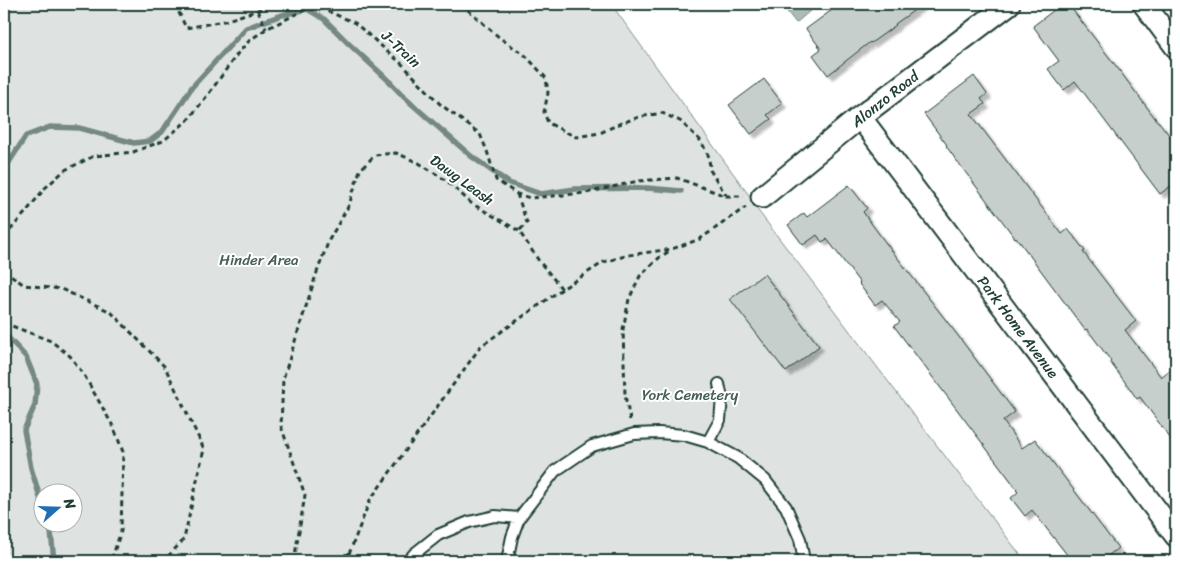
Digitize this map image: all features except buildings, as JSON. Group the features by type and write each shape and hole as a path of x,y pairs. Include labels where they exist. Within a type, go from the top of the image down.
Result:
{"street":[{"name":"Alonzo Road","path":"762,197 860,117 1009,4"},
{"path":"1144,4 1176,47"},
{"name":"Park Home Avenue","path":"860,117 1176,536"}],"lane":[{"path":"708,442 720,420 722,398 719,384"},
{"path":"507,561 512,537 519,518 555,471 592,446 634,434 659,433 684,435 708,442 738,458 765,480 786,507 800,539 804,561"},
{"path":"408,561 438,534 468,522 495,516 519,518"}],"path":[{"path":"175,4 186,28 224,21 273,4"},
{"name":"J-Train","path":"4,237 45,188 65,170 94,156 133,152 163,141 188,120 238,53 250,40 266,29 307,9 323,9 355,23 402,64 440,104 480,134 496,180 517,194 530,198 586,193 638,181 677,178 726,196 710,170 709,157 701,141 680,120 662,113 639,117 600,133 576,137 548,123 544,112 548,93 546,78 526,56 500,38 461,4"},
{"path":"258,10 266,29"},
{"name":"Dawg Leash","path":"294,561 304,495 281,426 283,379 316,275 329,240 349,205 360,170 375,155 396,153 419,163 448,181 471,203 519,231 539,261 562,289"},
{"path":"517,194 527,223 519,231"},
{"path":"634,434 625,394 623,329 629,299 640,276 660,257 672,250 700,240 762,197"},
{"path":"349,554 370,500 481,346 604,262 629,255 672,250"},
{"path":"4,270 24,285 61,289 111,312 165,367 204,449 184,539 164,561"},
{"path":"4,323 51,341 70,356 84,375 114,428 123,452 121,531 112,561"},
{"path":"318,561 349,554 365,561"}],"green space":[{"name":"Hinder Area","path":"4,4 611,4 756,205 754,206 1025,561 4,561"}],"shaded area":[{"path":"792,4 818,4 796,23 785,9"}],"waterway":[{"path":"289,11 303,4"},
{"path":"4,170 26,136 50,127 79,128 134,143 150,141 162,132 192,87 246,28 282,15 307,9 324,19 405,98 471,156 509,183 541,194 575,189 647,188 681,191"},
{"path":"4,333 26,357 37,384 35,405 24,430 35,482"},
{"path":"51,532 54,561"}],"park label":[{"name":"York Cemetery","path":"690,395"}]}
